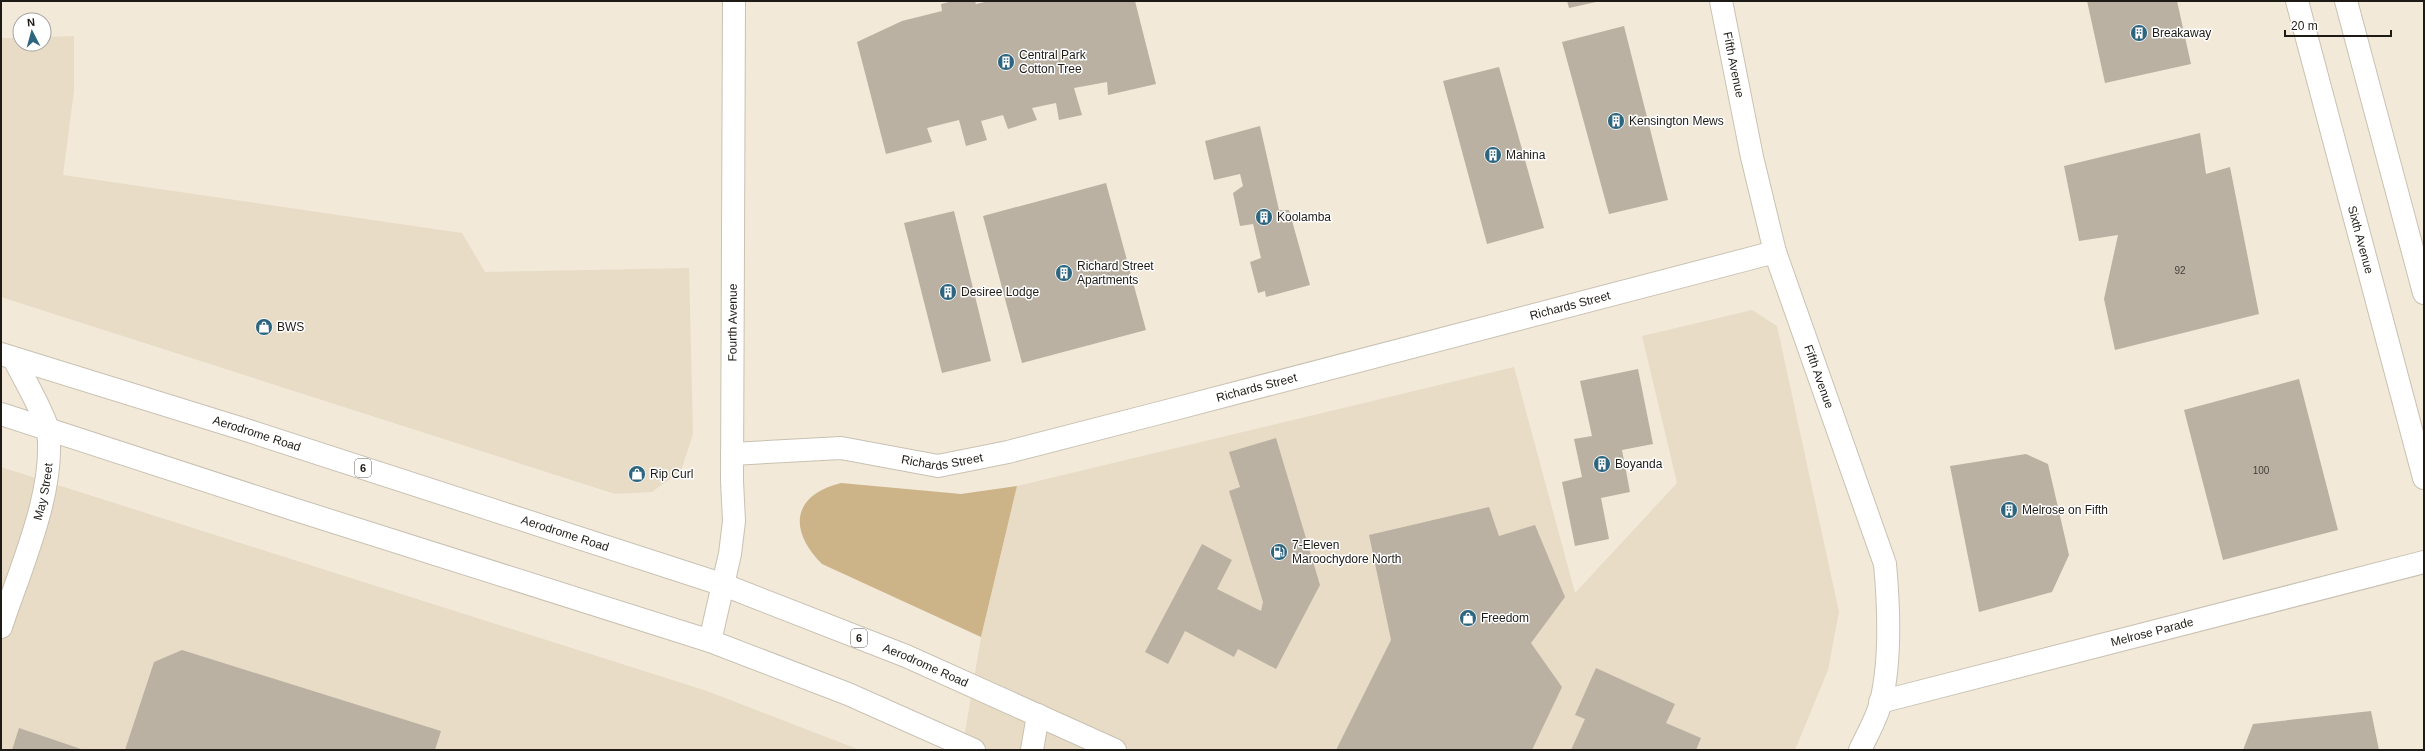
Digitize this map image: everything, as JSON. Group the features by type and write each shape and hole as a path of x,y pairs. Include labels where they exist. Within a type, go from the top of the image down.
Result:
{"street":[{"name":"Fourth Avenue","path":"710,641 724,585 734,521 732,454 734,1"},
{"name":"Fifth Avenue","path":"1721,1 1752,157 1775,252 1885,564 1889,602 1888,638 1880,702 1860,750"},
{"name":"Sixth Avenue","path":"2297,1 2424,478"},
{"path":"2346,1 2424,293"},
{"name":"Richards Street","path":"732,454 841,448 938,466 1008,452 1775,252"},
{"name":"May Street","path":"1,627 43,497 48,472 48,429 7,356"},
{"name":"Aerodrome Road","path":"7,356 243,429 724,585 906,656 1115,750"},
{"path":"1,414 710,641 848,694 974,750"},
{"name":"Melrose Parade","path":"1880,702 2424,562"},
{"path":"1032,750 1038,715"}],"shaded area":[{"path":"74,36 74,91 63,175 462,233 485,272 689,268 693,434 681,471 652,492 615,494 1,297 1,38 12,38 12,52 52,52 52,37"},
{"path":"1752,310 1777,326 1839,612 1828,670 1795,750 962,750 981,637 1017,486 1514,367 1575,593 1677,483 1642,336"},
{"path":"1,467 707,691 860,750 1,750"},
{"path":"841,483 961,494 1017,486 981,637 822,564 811,551 804,539 800,527 800,515 804,505 813,496 825,489"}],"building":[{"name":"Central Park Cotton Tree","path":"953,1 975,1 976,4 989,1 1135,1 1156,84 1108,95 1107,82 1074,88 1082,115 1059,120 1056,103 1032,108 1037,120 1008,129 1003,115 981,121 987,140 966,146 959,120 927,128 932,142 886,154 857,42 902,21 942,11 941,4"},
{"path":"1567,1 1596,1 1596,2 1569,8"},
{"name":"Breakaway","path":"2087,1 2177,1 2191,64 2105,83"},
{"name":"Kensington Mews","path":"1624,26 1668,200 1609,214 1562,42"},
{"name":"Mahina","path":"1499,67 1544,228 1487,244 1443,81"},
{"name":"Koolamba","path":"1260,126 1279,210 1289,210 1310,285 1266,297 1265,291 1258,293 1250,262 1261,258 1253,224 1240,226 1233,193 1243,186 1240,174 1214,180 1205,141"},
{"path":"2200,133 2206,174 2230,167 2259,314 2115,350 2104,299 2118,235 2079,241 2064,166"},
{"name":"Richard Street Apartments","path":"1106,183 1146,330 1022,363 983,216"},
{"name":"Desiree Lodge","path":"954,211 991,361 942,373 904,223"},
{"name":"Boyanda","path":"1638,369 1653,444 1622,450 1630,492 1601,498 1609,539 1575,546 1562,482 1582,477 1574,439 1592,436 1580,381"},
{"path":"2299,379 2338,530 2223,560 2184,410"},
{"name":"7-Eleven Maroochydore North","path":"1276,438 1320,585 1276,669 1238,649 1234,657 1185,631 1168,664 1145,652 1202,544 1232,560 1217,589 1261,611 1263,602 1229,491 1240,487 1229,452"},
{"name":"Melrose on Fifth","path":"2026,454 2048,464 2069,555 2052,592 1979,612 1950,466"},
{"name":"Freedom","path":"1489,507 1499,536 1535,525 1565,597 1531,643 1562,687 1532,750 1336,750 1391,640 1369,535"},
{"path":"182,650 441,731 435,750 125,750 154,662"},
{"path":"1596,668 1675,704 1666,723 1701,738 1696,750 1571,750 1585,719 1575,715"},
{"path":"2371,711 2379,750 2243,750 2253,724"},
{"path":"19,728 84,750 12,750"}],"place":[{"name":"Breakaway","path":"2139,33"},
{"name":"Central Park Cotton Tree","path":"1006,62"},
{"name":"Kensington Mews","path":"1616,121"},
{"name":"Mahina","path":"1493,155"},
{"name":"Koolamba","path":"1264,217"},
{"name":"Richard Street Apartments","path":"1064,273"},
{"name":"Desiree Lodge","path":"948,292"},
{"name":"BWS","path":"264,327"},
{"name":"Boyanda","path":"1602,464"},
{"name":"Rip Curl","path":"637,474"},
{"name":"Melrose on Fifth","path":"2009,510"},
{"name":"7-Eleven Maroochydore North","path":"1279,552"},
{"name":"Freedom","path":"1468,618"}]}
